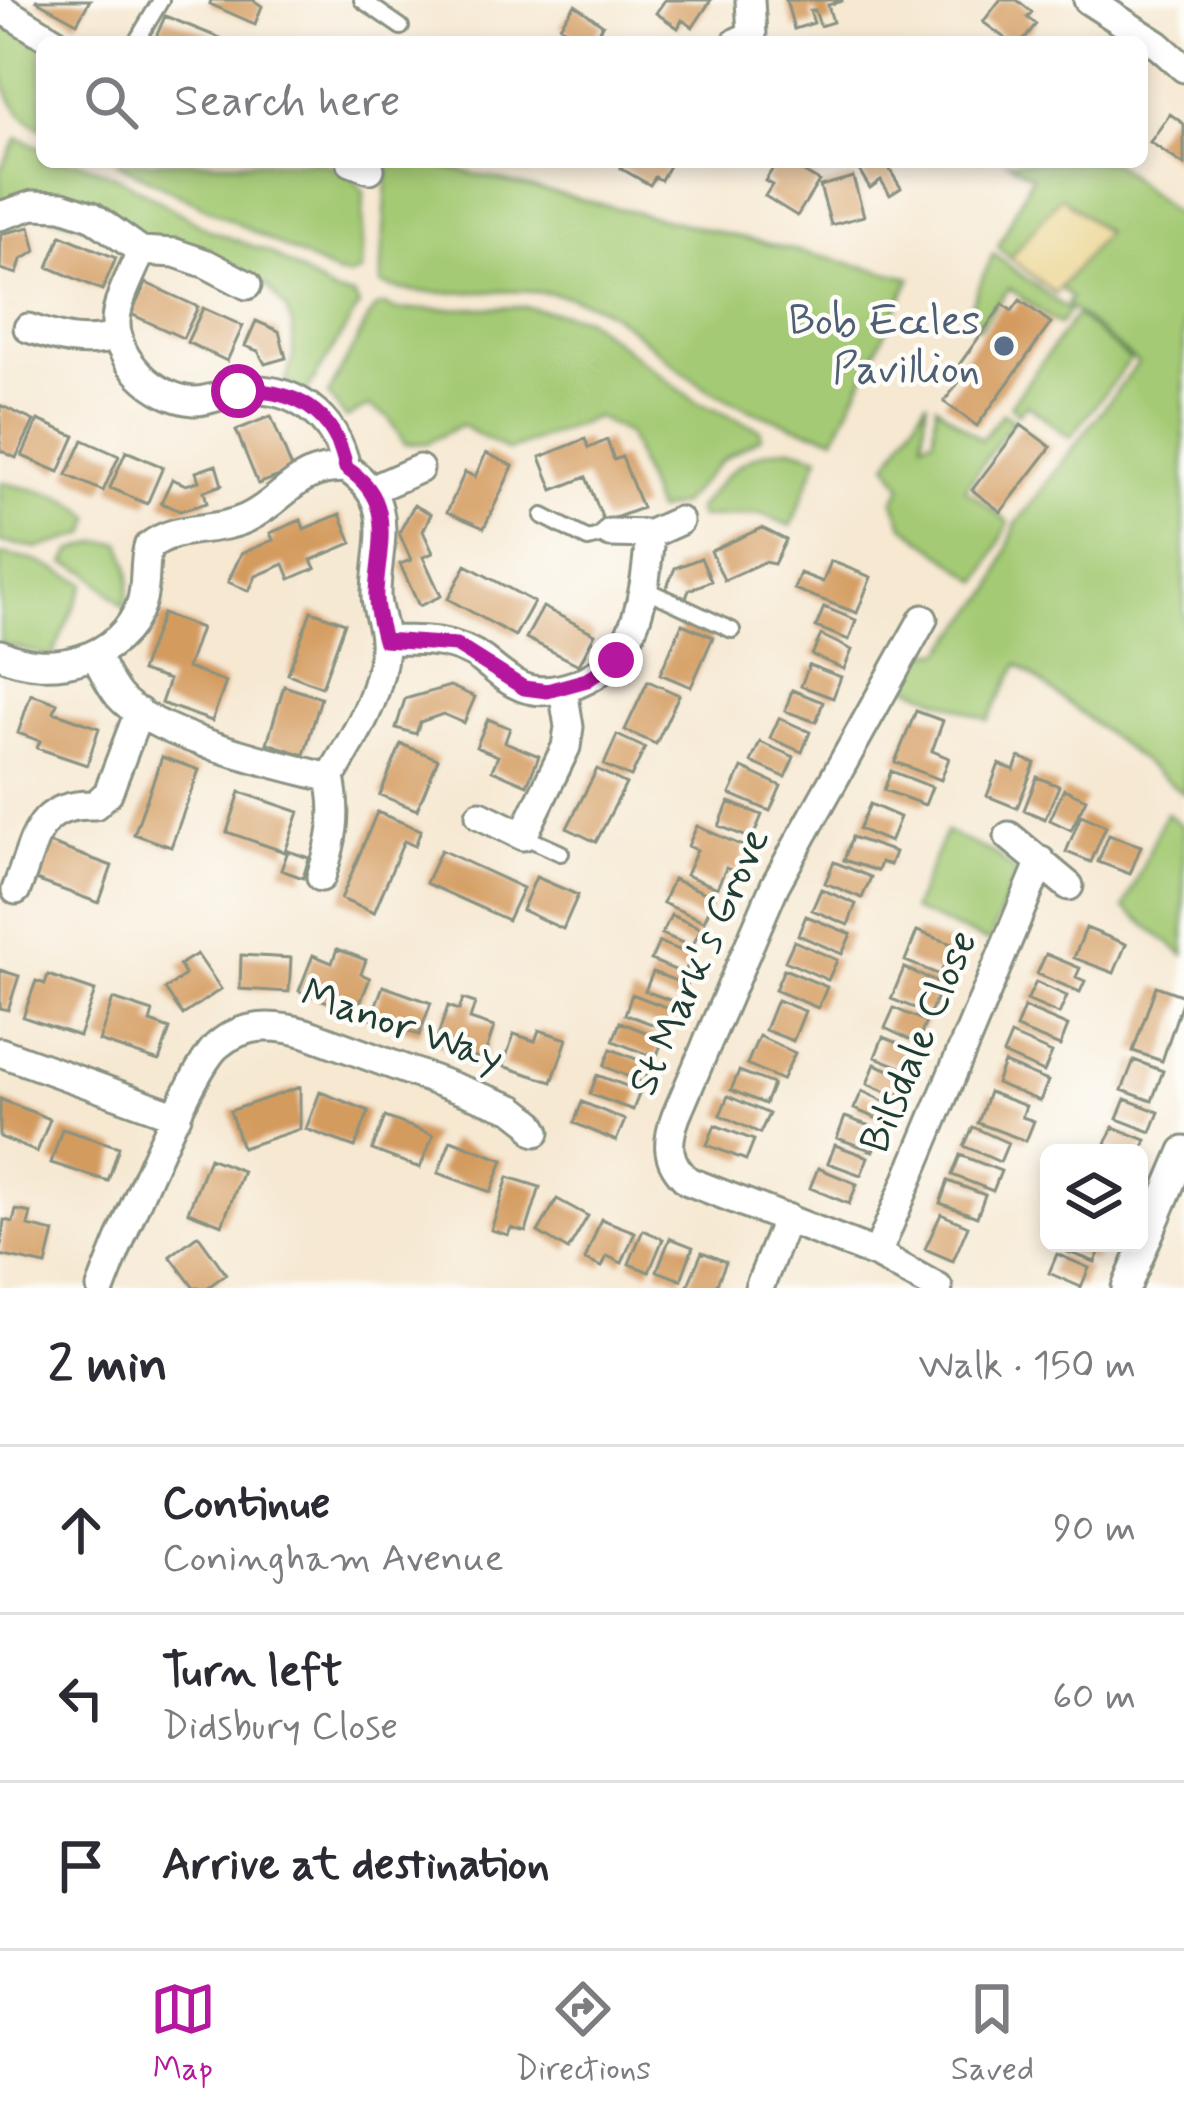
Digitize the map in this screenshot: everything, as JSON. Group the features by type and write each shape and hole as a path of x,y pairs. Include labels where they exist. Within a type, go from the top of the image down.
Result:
{"street":[{"path":"750,0 751,36"},
{"path":"1088,0 1143,36"},
{"path":"0,8 46,36"},
{"path":"1148,39 1184,68"},
{"path":"0,216 33,206 62,206 92,215 141,251 175,253 247,285"},
{"path":"141,251 116,317 118,336 136,370 172,396 196,401 262,390 285,393 307,405 332,430 346,468"},
{"path":"28,328 68,342 92,344 118,336"},
{"path":"0,654 38,665 95,655 118,640 142,601 137,538 223,527 248,518 302,476 318,470 346,468 364,480 380,514 376,593 384,640 378,682 364,721 330,778 337,810 321,877"},
{"path":"371,490 419,469"},
{"path":"610,532 650,534 679,521"},
{"path":"384,640 456,645 524,688 563,689 587,680 616,660 632,630 645,589 650,534"},
{"name":"St Mark's Grove","path":"922,619 775,885 669,1135 668,1153 688,1180 877,1254 938,1288"},
{"path":"95,655 121,699 140,712 201,741 330,778"},
{"path":"480,815 523,836 566,746 569,727 563,689"},
{"path":"16,890 44,821 56,809 95,805 108,793 140,712"},
{"path":"1009,836 1070,886"},
{"name":"Bilsdale Close","path":"877,1254 1041,861"},
{"name":"Manor Way","path":"101,1288 202,1060 237,1033 279,1026 513,1109 536,1132"},
{"path":"0,1052 177,1116"},
{"path":"1126,1288 1184,1151"},
{"path":"759,1288 788,1218"}],"lane":[{"path":"139,36 160,0"},
{"path":"362,0 400,27"},
{"path":"543,517 588,539 610,532"},
{"path":"645,589 732,630"},
{"path":"523,836 562,853"}],"green space":[{"path":"0,21 36,42 36,125 10,97 2,70"},
{"path":"18,138 36,146 36,168 95,168 118,177 211,231 269,252 334,293 354,296 359,306 306,393 286,384 293,328 286,309 267,286 240,271 139,238 0,203 0,170"},
{"path":"127,168 337,168 348,172 364,192 361,272 337,274"},
{"path":"388,168 449,168 911,278 835,437 718,394 592,304 538,292 431,292 381,284"},
{"path":"1018,168 1120,168 1184,222 1184,794 1018,664 988,720 906,686 921,652 942,652 993,589 1016,524 1138,363 1067,305 1071,298 1060,288 1105,232 1061,197 1010,258 998,247 1032,176"},
{"path":"993,254 1069,311 1059,325 1009,288 979,328 965,319"},
{"path":"384,305 396,310 526,307 585,318 696,402 760,429 761,437 722,460 680,505 656,511 628,434 596,417 508,451 461,425 427,443 405,444 388,417 368,406 346,418 328,395 374,308"},
{"path":"1076,315 1130,360 1070,438 1027,404 1018,413 1010,406"},
{"path":"927,400 923,441 934,438 936,405 981,440 1003,413 1013,420 965,489 1009,523 980,582 903,525 894,501 902,486 888,464"},
{"path":"791,448 819,456 791,526 762,514 700,518 697,510 737,467 761,454"},
{"path":"0,482 71,502 92,518 87,534 39,548 0,542"},
{"path":"98,542 121,543 129,575 124,607 88,572 65,563 72,551"},
{"path":"0,554 37,561 85,583 52,657 0,643"},
{"path":"1166,813 1184,827 1184,955 1124,908"},
{"path":"946,832 995,854 1016,873 989,942 912,910"}],"sand":[{"path":"1061,196 1105,233 1055,294 1010,258"}],"building":[{"path":"35,0 90,0 77,23"},
{"path":"211,0 253,0 262,6 255,24 210,4"},
{"path":"665,0 711,0 693,27 682,20 678,28 656,13"},
{"path":"786,0 842,1 828,5 833,22 820,26 815,10 810,11 814,23 794,29"},
{"path":"1000,0 1017,0 1032,12 1027,17 1036,24 1027,36 1002,36 983,22"},
{"path":"575,5 603,25 598,36 574,36 560,26"},
{"path":"165,16 215,36 157,36"},
{"path":"1170,114 1184,124 1184,165 1150,142"},
{"path":"620,168 668,168 661,180 655,177 650,185"},
{"path":"773,168 797,168 819,181 797,216 765,196 772,185 765,181"},
{"path":"858,168 889,168 901,188 890,195 881,180 870,188"},
{"path":"853,177 864,216 831,225 820,186"},
{"path":"30,227 36,251 21,260 17,274 0,269 1,234"},
{"path":"61,235 116,258 102,290 48,267"},
{"path":"146,283 198,307 183,338 131,314"},
{"name":"Bob Eccles Pavillion","path":"1020,300 1051,323 977,426 944,402 964,375 956,369 1003,304 1012,311"},
{"path":"203,308 243,326 227,361 187,342"},
{"path":"256,321 279,331 286,358 265,364 258,351 245,346"},
{"path":"0,405 34,421 16,458 0,450"},
{"path":"271,416 293,471 258,484 236,430"},
{"path":"38,420 75,436 59,472 22,456"},
{"path":"1021,425 1051,447 1001,512 972,490"},
{"path":"585,439 589,448 607,440 614,460 622,457 642,508 604,522 586,477 553,490 540,457"},
{"path":"83,440 119,456 103,491 67,475"},
{"path":"126,451 163,467 147,504 110,488"},
{"path":"486,453 513,466 484,528 447,512 465,472 475,477"},
{"path":"216,465 222,485 204,491 207,503 180,511 161,503 172,479 186,485 199,481 196,472"},
{"path":"414,505 431,514 423,531 433,553 423,557 441,596 419,606 400,564 411,560 399,533"},
{"path":"340,514 352,543 311,560 315,568 290,579 284,564 256,576 249,591 228,582 241,554 273,540 270,533 301,520 304,529"},
{"path":"762,528 786,540 774,564 764,562 724,580 711,551"},
{"path":"701,558 711,581 689,590 686,598 666,589 675,568"},
{"path":"831,561 871,577 857,613 794,589 800,573 823,582"},
{"path":"466,565 534,602 515,636 448,599"},
{"path":"543,607 595,634 579,665 526,638"},
{"path":"824,607 856,620 849,640 816,627"},
{"path":"311,611 345,623 322,687 288,674"},
{"path":"162,614 201,628 187,668 226,682 212,721 161,703 169,680 141,671"},
{"path":"682,624 713,637 691,687 660,674"},
{"path":"821,635 852,650 844,669 812,655"},
{"path":"809,665 841,677 833,698 801,686"},
{"path":"648,681 679,695 656,744 625,730"},
{"path":"284,686 321,698 304,755 267,743"},
{"path":"450,686 475,697 464,723 443,714 420,722 416,734 396,728 405,699"},
{"path":"792,690 823,702 816,722 785,711"},
{"path":"31,694 57,703 54,712 99,728 87,765 37,748 40,741 18,733"},
{"path":"916,711 943,721 932,751 949,758 941,780 895,762"},
{"path":"779,718 810,732 802,752 770,738"},
{"path":"488,719 510,728 505,742 539,756 527,785 492,770 498,756 476,747"},
{"path":"617,735 645,748 631,777 604,765"},
{"path":"760,742 794,757 785,777 751,762"},
{"path":"401,744 438,759 417,810 380,795"},
{"path":"162,757 199,770 171,847 134,834"},
{"path":"1019,757 1035,763 1017,808 987,796 999,764 1014,770"},
{"path":"742,768 781,786 770,811 730,794"},
{"path":"597,769 626,784 596,842 567,828"},
{"path":"891,771 932,787 925,805 884,790"},
{"path":"1037,777 1059,786 1045,819 1024,810"},
{"path":"1064,789 1086,799 1071,830 1050,820"},
{"path":"240,792 299,812 285,852 227,832"},
{"path":"729,802 762,815 752,839 719,826"},
{"path":"870,804 900,817 890,842 859,829"},
{"path":"377,812 421,830 415,846 404,841 374,913 341,899"},
{"path":"1081,815 1106,826 1091,862 1066,852"},
{"path":"697,826 747,848 737,873 726,868 717,888 686,875 697,850 688,846"},
{"path":"1109,835 1141,846 1130,874 1098,862"},
{"path":"852,837 895,852 890,865 881,862 878,871 844,860"},
{"path":"46,842 112,866 99,903 33,879"},
{"path":"441,850 523,888 508,920 426,883"},
{"path":"288,851 309,858 303,878 281,870"},
{"path":"834,862 871,877 862,898 825,883"},
{"path":"536,877 578,895 563,929 522,910"},
{"path":"673,879 715,897 704,921 663,903"},
{"path":"821,889 856,904 848,925 812,910"},
{"path":"671,915 701,928 692,947 662,934"},
{"path":"806,916 851,934 842,954 798,935"},
{"path":"1086,928 1126,944 1114,973 1074,958"},
{"path":"917,931 952,944 940,975 905,961"},
{"path":"794,941 837,960 828,980 785,961"},
{"path":"659,942 692,955 684,974 651,960"},
{"path":"337,949 366,960 361,974 370,978 356,1013 299,991 313,955 332,963"},
{"path":"197,954 221,989 183,1015 165,989 185,975 179,965"},
{"path":"1046,954 1080,968 1076,977 1085,981 1080,992 1037,974"},
{"path":"241,955 291,958 289,992 240,989"},
{"path":"904,968 942,984 930,1014 891,999"},
{"path":"784,969 827,987 818,1008 775,990"},
{"path":"0,970 19,976 8,1010 0,1008"},
{"path":"653,972 687,985 680,1004 645,991"},
{"path":"48,975 95,991 79,1036 23,1017 36,981 45,984"},
{"path":"1036,982 1067,996 1059,1014 1027,1000"},
{"path":"383,986 431,1003 419,1035 371,1018"},
{"path":"1156,986 1184,996 1162,1061 1133,1051"},
{"path":"632,994 676,1011 668,1030 625,1014"},
{"path":"113,999 153,1012 150,1022 170,1029 159,1061 99,1041"},
{"path":"463,999 475,1003 470,1019 494,1027 483,1060 435,1044 448,1006 459,1010"},
{"path":"777,1000 805,1011 793,1041 765,1030"},
{"path":"1024,1007 1068,1026 1060,1046 1016,1028"},
{"path":"894,1008 926,1022 917,1043 885,1028"},
{"path":"620,1022 663,1039 656,1058 613,1041"},
{"path":"539,1030 567,1039 552,1082 503,1066 514,1034 535,1041"},
{"path":"1011,1035 1052,1053 1044,1072 1003,1054"},
{"path":"759,1036 795,1053 782,1080 747,1064"},
{"path":"883,1037 916,1050 908,1070 875,1057"},
{"path":"611,1049 651,1065 643,1083 604,1066"},
{"path":"1134,1060 1163,1071 1152,1101 1122,1090"},
{"path":"1004,1063 1048,1081 1040,1101 996,1083"},
{"path":"875,1064 906,1077 898,1097 867,1084"},
{"path":"739,1071 773,1084 765,1104 731,1090"},
{"path":"597,1075 640,1091 633,1110 590,1094"},
{"path":"300,1087 300,1129 242,1148 230,1111"},
{"path":"862,1091 892,1105 885,1122 854,1109"},
{"path":"320,1092 369,1111 355,1147 306,1129"},
{"path":"989,1092 1026,1106 1022,1117 1034,1121 1026,1141 978,1123"},
{"path":"728,1096 769,1114 760,1133 720,1115"},
{"path":"0,1099 50,1119 37,1152 0,1137"},
{"path":"1125,1099 1159,1112 1151,1132 1117,1119"},
{"path":"582,1102 625,1120 616,1141 574,1123"},
{"path":"385,1117 433,1135 420,1168 372,1150"},
{"path":"845,1117 881,1130 873,1151 837,1138"},
{"path":"715,1125 754,1140 746,1160 707,1145"},
{"path":"973,1127 1008,1143 1000,1162 964,1146"},
{"path":"1113,1127 1146,1140 1144,1144 1106,1144"},
{"path":"62,1129 119,1147 108,1181 51,1163"},
{"path":"451,1140 503,1160 491,1192 438,1173"},
{"path":"835,1145 868,1157 861,1175 828,1163"},
{"path":"960,1155 1001,1171 993,1191 952,1175"},
{"path":"209,1158 243,1171 222,1225 188,1212"},
{"path":"818,1168 857,1184 849,1204 810,1188"},
{"path":"508,1177 540,1187 526,1232 511,1228 508,1235 491,1230"},
{"path":"948,1181 985,1195 977,1217 940,1203"},
{"path":"557,1199 588,1216 568,1250 538,1232"},
{"path":"16,1210 31,1213 28,1226 54,1232 46,1265 0,1255 4,1220 13,1222"},
{"path":"941,1214 968,1226 953,1261 925,1249"},
{"path":"601,1219 635,1232 622,1263 607,1256 602,1267 585,1260"},
{"path":"643,1230 663,1239 649,1272 629,1264"},
{"path":"198,1235 226,1274 207,1288 194,1288 170,1256"},
{"path":"670,1238 693,1247 681,1280 657,1271"},
{"path":"702,1252 726,1262 715,1288 687,1287"},
{"path":"1068,1252 1099,1252 1095,1262"},
{"path":"1057,1254 1089,1268 1081,1287 1049,1273"}],"place":[{"name":"Bob Eccles Pavillion","path":"1004,346"}],"route":[{"path":"238,391 285,393 307,405 332,430 346,468 371,490 380,514 376,593 384,640 456,645 524,688 547,691 587,680 616,660"}]}
